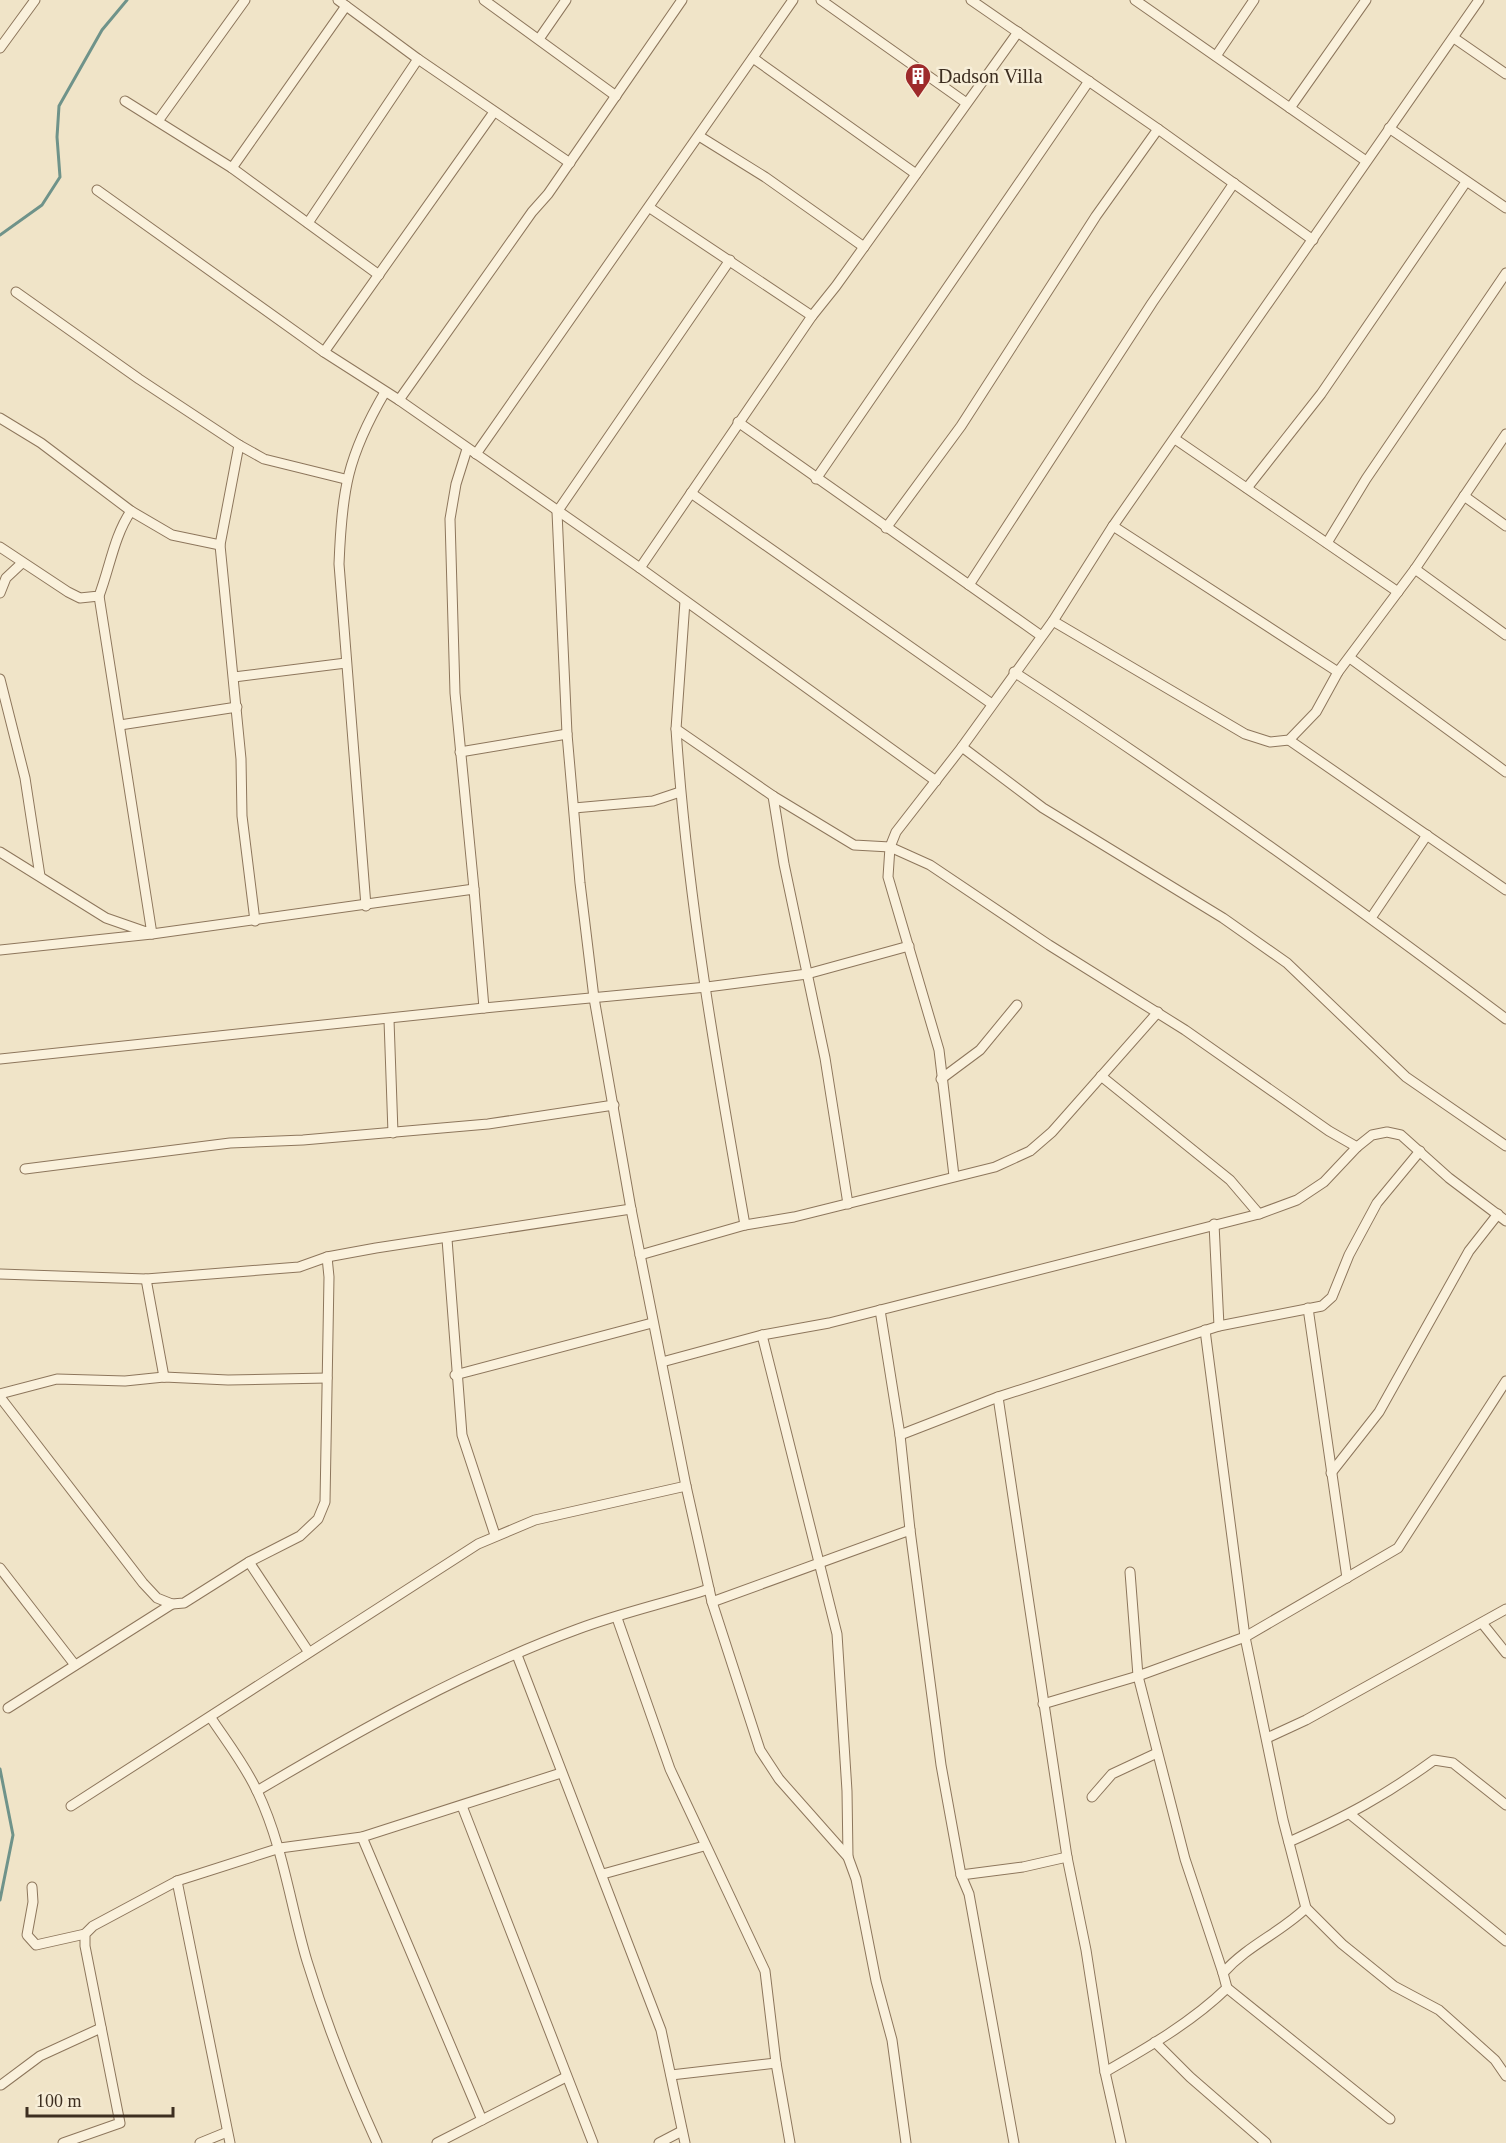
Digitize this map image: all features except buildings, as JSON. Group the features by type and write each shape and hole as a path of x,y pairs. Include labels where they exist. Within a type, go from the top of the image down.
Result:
{"street":[{"path":"0,48 34,0"},
{"path":"158,121 245,0"},
{"path":"484,0 616,96"},
{"path":"539,39 566,0"},
{"path":"399,400 570,163 682,0"},
{"path":"484,1008 455,693 450,519 456,484 472,452 603,269 650,208 793,0"},
{"path":"821,0 965,102"},
{"path":"971,0 1158,129 1313,240"},
{"path":"1216,56 1254,0"},
{"path":"1290,108 1366,0"},
{"path":"954,1176 939,1050 888,877 890,847 896,832 962,747 1040,635 1053,621 1113,526 1479,0"},
{"path":"1139,1 1366,161"},
{"path":"232,168 342,3 418,59 570,163"},
{"path":"640,568 812,316 864,248 965,102 1018,32"},
{"path":"1454,38 1506,74"},
{"path":"753,58 916,174"},
{"path":"308,223 418,59"},
{"path":"816,479 1089,81"},
{"path":"125,100 232,168 380,275"},
{"path":"324,352 494,112"},
{"path":"1389,128 1506,208"},
{"path":"886,528 961,426 1096,216 1158,129"},
{"path":"699,136 765,177 864,248"},
{"path":"1247,488 1321,394 1466,182"},
{"path":"969,585 1152,303 1234,183"},
{"path":"97,190 324,352 399,400 640,568 936,781"},
{"path":"650,208 812,316"},
{"path":"730,260 557,512 567,735 580,883 594,998 652,1323 712,1602 760,1750 779,1779 848,1857"},
{"path":"1327,543 1366,478 1506,273"},
{"path":"16,292 239,445 264,459 345,479"},
{"path":"366,906 339,564 345,479 364,428 385,392"},
{"path":"0,418 40,443 131,511 172,535 220,545"},
{"path":"738,422 1040,635"},
{"path":"1053,621 1245,734 1270,742 1289,740 1316,712 1338,672 1415,569 1506,434"},
{"path":"1175,439 1281,514 1327,543 1368,574 1398,592"},
{"path":"239,445 220,545 237,707 242,816 255,921"},
{"path":"691,493 992,704"},
{"path":"1464,496 1506,526"},
{"path":"131,511 118,530 113,557 99,596 152,934"},
{"path":"1113,526 1338,672"},
{"path":"0,547 80,598 99,596"},
{"path":"0,593 6,578 22,563"},
{"path":"1415,569 1506,635"},
{"path":"685,601 676,729 680,792 707,987 746,1225"},
{"path":"1350,658 1506,771"},
{"path":"234,677 346,663"},
{"path":"1014,672 1164,770 1371,918 1506,1019"},
{"path":"0,679 25,778 40,876"},
{"path":"120,725 237,707"},
{"path":"676,729 773,796 854,845 890,847 930,865 1049,945 1158,1012 1329,1131 1357,1147"},
{"path":"460,752 567,735"},
{"path":"1289,740 1506,890"},
{"path":"962,747 1043,808 1223,918 1287,963 1406,1077 1506,1146"},
{"path":"574,808 653,801 680,792"},
{"path":"773,796 825,1058 848,1204"},
{"path":"1371,918 1427,834"},
{"path":"0,852 106,918 152,934"},
{"path":"0,950 255,921 474,889"},
{"path":"0,1059 807,975 909,946"},
{"path":"941,1079 980,1050 1017,1005"},
{"path":"640,1255 746,1225 848,1204 995,1167 1030,1151 1052,1132 1158,1012"},
{"path":"389,1020 393,1133"},
{"path":"1101,1076 1230,1180 1259,1214"},
{"path":"25,1169 230,1143 393,1133 488,1124 614,1105"},
{"path":"662,1362 762,1335 880,1311 1259,1214 1297,1200 1324,1182 1357,1147 1372,1135 1387,1132 1401,1135 1449,1178 1506,1221"},
{"path":"900,1434 998,1397 1205,1330 1322,1306 1332,1297 1349,1255 1377,1203 1420,1151"},
{"path":"0,1274 146,1279 299,1267 327,1257 631,1209"},
{"path":"1331,1473 1379,1412 1469,1251 1498,1214"},
{"path":"1214,1224 1220,1326"},
{"path":"447,1239 455,1375 464,1448 495,1535"},
{"path":"8,1708 172,1604 184,1603 249,1562 300,1536 318,1519 325,1502 329,1277 327,1257"},
{"path":"146,1279 164,1377"},
{"path":"1308,1308 1347,1578"},
{"path":"880,1311 900,1434 910,1530 941,1765 962,1875 969,1894 1014,2143"},
{"path":"455,1375 652,1323"},
{"path":"1205,1330 1245,1637 1289,1842 1306,1908 1341,1944 1387,1981 1438,2010 1495,2060 1506,2076"},
{"path":"762,1335 837,1634 848,1791 848,1857 856,1879 876,1981 892,2040 906,2143"},
{"path":"172,1604 158,1598 143,1583 0,1396 57,1379 125,1381 164,1377 228,1380 327,1378"},
{"path":"1043,1704 1138,1677 1245,1637 1398,1548 1506,1381"},
{"path":"998,1397 1043,1704 1064,1824 1067,1857 1086,1950 1105,2072 1121,2143"},
{"path":"71,1806 211,1718 308,1651 495,1535 535,1521 686,1486"},
{"path":"712,1602 910,1530"},
{"path":"249,1562 308,1651"},
{"path":"0,1568 75,1665"},
{"path":"1130,1572 1138,1677 1185,1859 1227,1988 1390,2119"},
{"path":"257,1791 360,1730 517,1655 580,1628 710,1589"},
{"path":"1267,1738 1306,1720 1506,1609"},
{"path":"617,1618 670,1769 704,1846 765,1971 776,2063 790,2143"},
{"path":"1482,1623 1506,1653"},
{"path":"517,1655 661,2030 685,2143"},
{"path":"211,1718 257,1791 280,1848 307,1959 319,1997 353,2092 377,2143"},
{"path":"1092,1797 1112,1774 1157,1753"},
{"path":"1289,1842 1351,1815 1394,1789 1434,1760 1453,1763 1506,1805"},
{"path":"32,1887 33,1902 27,1935 36,1945 85,1934 93,1926 177,1881 280,1848 362,1837 561,1773"},
{"path":"462,1806 593,2143"},
{"path":"1351,1815 1506,1941"},
{"path":"362,1837 482,2120"},
{"path":"603,1874 704,1846"},
{"path":"962,1875 1023,1867 1067,1857"},
{"path":"177,1881 230,2143"},
{"path":"1223,1972 1240,1954 1295,1919 1306,1908"},
{"path":"63,2143 120,2123 85,1934"},
{"path":"1105,2072 1155,2042 1215,2000 1227,1988"},
{"path":"1,2085 40,2056 101,2028"},
{"path":"1155,2042 1190,2077 1266,2143"},
{"path":"671,2074 776,2063"},
{"path":"437,2143 566,2077"},
{"path":"200,2143 227,2132"},
{"path":"659,2143 682,2132"}],"waterway":[{"path":"0,235 42,205 60,177 57,137 59,106 102,30 127,0"},
{"path":"0,1769 13,1835 0,1900"}],"place":[{"name":"Dadson Villa","path":"918,99"}]}
